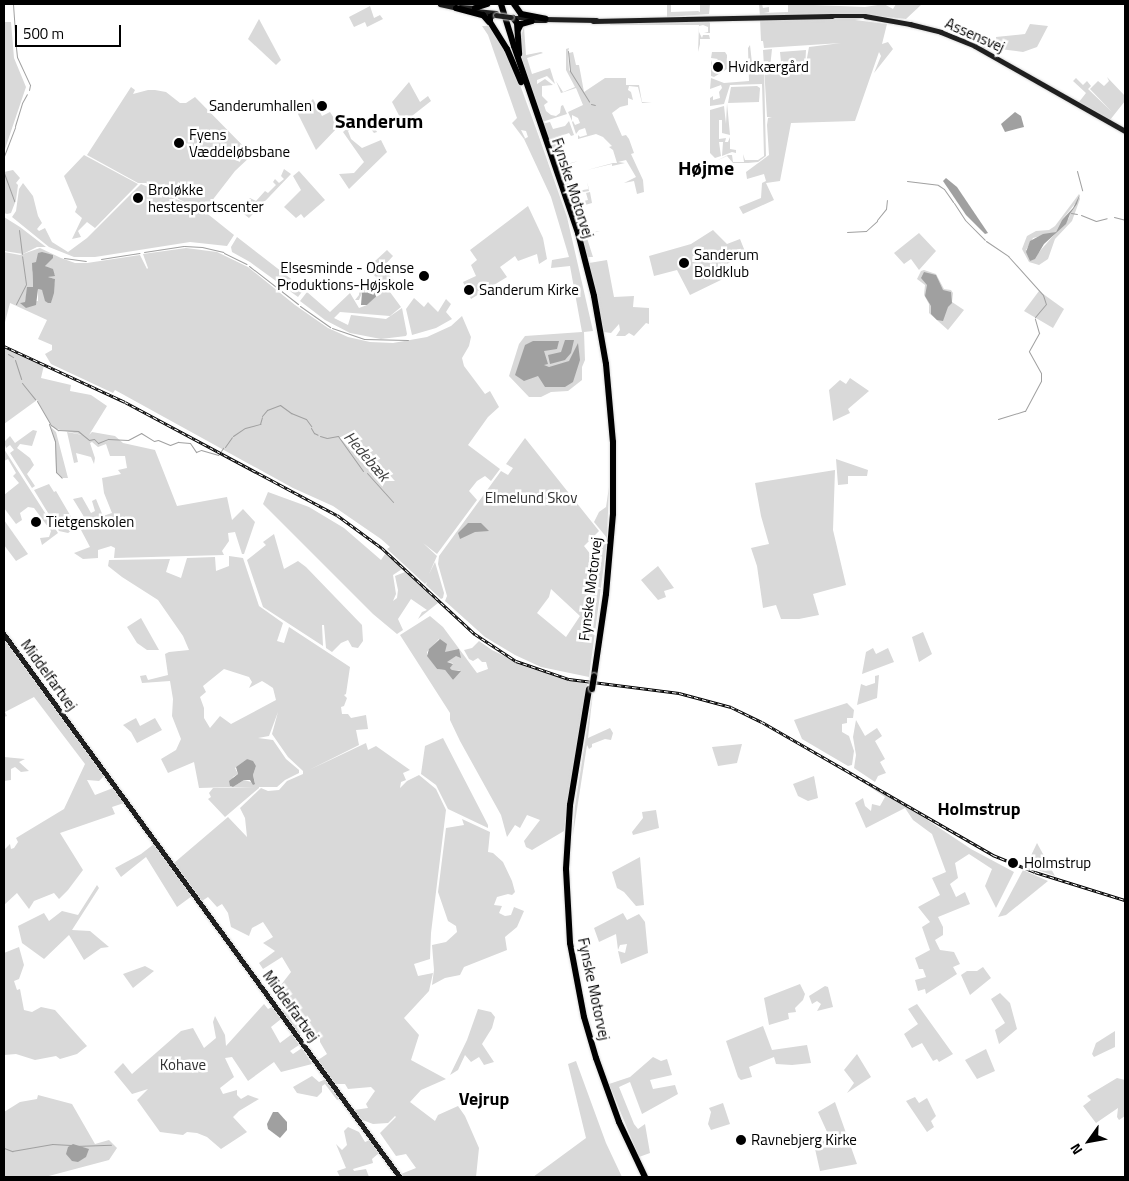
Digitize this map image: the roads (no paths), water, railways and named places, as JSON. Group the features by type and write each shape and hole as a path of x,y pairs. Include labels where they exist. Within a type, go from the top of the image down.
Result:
{"highway":[{"path":"478,9 488,4 494,14 489,21 501,39 515,67 535,116"},
{"name":"Fynske Motorvej","path":"500,4 582,248 598,313 608,380 613,442 613,514 606,594 570,805 566,869 570,943 584,1018 619,1122 646,1177"},
{"name":"Fynske Motorvej","path":"500,4 581,253 597,322 606,380 610,442 610,513 604,595 593,676"},
{"path":"513,4 515,11 511,16 517,23 521,60 532,99"},
{"path":"513,4 520,14 549,19"},
{"path":"456,8 484,15 501,39"},
{"path":"518,39 519,26 529,20"}],"main road":[{"name":"Assensvej","path":"440,4 456,8 478,9"},
{"name":"Assensvej","path":"445,4 529,20 593,21 857,16 908,23 969,43 1125,131"},
{"name":"Assensvej","path":"684,19 711,18"},
{"name":"Middelfartvej","path":"4,634 400,1177"}],"waterway":[{"name":"Hedebæk","path":"13,4 15,35"},
{"name":"Hedebæk","path":"15,38 17,57 30,85 29,90"},
{"path":"568,51 570,71 589,102"},
{"name":"Hedebæk","path":"15,126 22,103 27,94"},
{"path":"591,104 595,105"},
{"name":"Hedebæk","path":"4,156 15,127"},
{"path":"1077,171 1082,190"},
{"name":"Hedebæk","path":"4,173 14,201"},
{"path":"907,181 938,185 944,189 953,202"},
{"path":"877,220 886,209 887,200"},
{"path":"954,203 965,220 985,240"},
{"path":"1071,213 1077,214"},
{"path":"1081,215 1096,221 1107,218"},
{"path":"1114,217 1125,220"},
{"path":"847,232 866,231 877,221"},
{"name":"Hedebæk","path":"19,230 22,254"},
{"path":"986,241 1008,256 1043,295 1046,304 1035,317"},
{"path":"144,252 184,246 202,247 223,252"},
{"path":"101,259 140,253"},
{"path":"224,253 247,264"},
{"name":"Hedebæk","path":"16,304 26,284 22,256"},
{"path":"64,258 86,261"},
{"path":"249,266 298,304"},
{"path":"300,306 330,327"},
{"path":"998,419 1025,411 1041,381 1041,373 1029,351 1039,333 1035,319"},
{"path":"332,328 364,339 408,340"},
{"name":"Hedebæk","path":"8,354 13,357"},
{"name":"Hedebæk","path":"15,360 21,379"},
{"name":"Hedebæk","path":"22,383 35,399"},
{"name":"Hedebæk","path":"37,401 51,425 58,430 78,431 89,440 94,439 98,443 108,439 128,440 141,433 154,441 158,440 170,445 178,442 190,443 196,452 201,450 218,455 220,453"},
{"name":"Hedebæk","path":"262,416 267,410 280,405 291,413 306,419 311,426"},
{"name":"Hedebæk","path":"233,436 245,428 260,424 262,417"},
{"path":"49,424 55,441 56,472 62,478"},
{"name":"Hedebæk","path":"311,428 318,435"},
{"name":"Hedebæk","path":"320,436 327,438 338,436 363,471"},
{"name":"Hedebæk","path":"225,447 232,437"},
{"name":"Hedebæk","path":"367,473 393,502"},
{"path":"4,1148 12,1151 52,1144 71,1145"},
{"path":"75,1146 111,1145"}],"railway":[{"path":"4,346 125,402 337,515 382,548 475,634 516,661 569,679 679,693 731,707 762,722 993,855 1035,872 1125,900"}],"place":[{"name":"Hvidkærgård","path":"718,67"},
{"name":"Sanderumhallen","path":"322,106"},
{"name":"Fyens Væddeløbsbane","path":"179,143"},
{"name":"Broløkke hestesportscenter","path":"138,198"},
{"name":"Sanderum Boldklub","path":"684,263"},
{"name":"Elsesminde - Odense Produktions-Højskole","path":"424,276"},
{"name":"Sanderum Kirke","path":"469,290"},
{"name":"Tietgenskolen","path":"36,522"},
{"name":"Holmstrup","path":"1013,863"},
{"name":"Ravnebjerg Kirke","path":"741,1140"}],"district":[{"name":"Sanderum","path":"379,120"},
{"name":"Højme","path":"706,167"},
{"name":"Holmstrup","path":"979,809"},
{"name":"Vejrup","path":"484,1099"}],"park label":[{"name":"Elmelund Skov","path":"531,498"},
{"name":"Kohave","path":"183,1065"}]}
